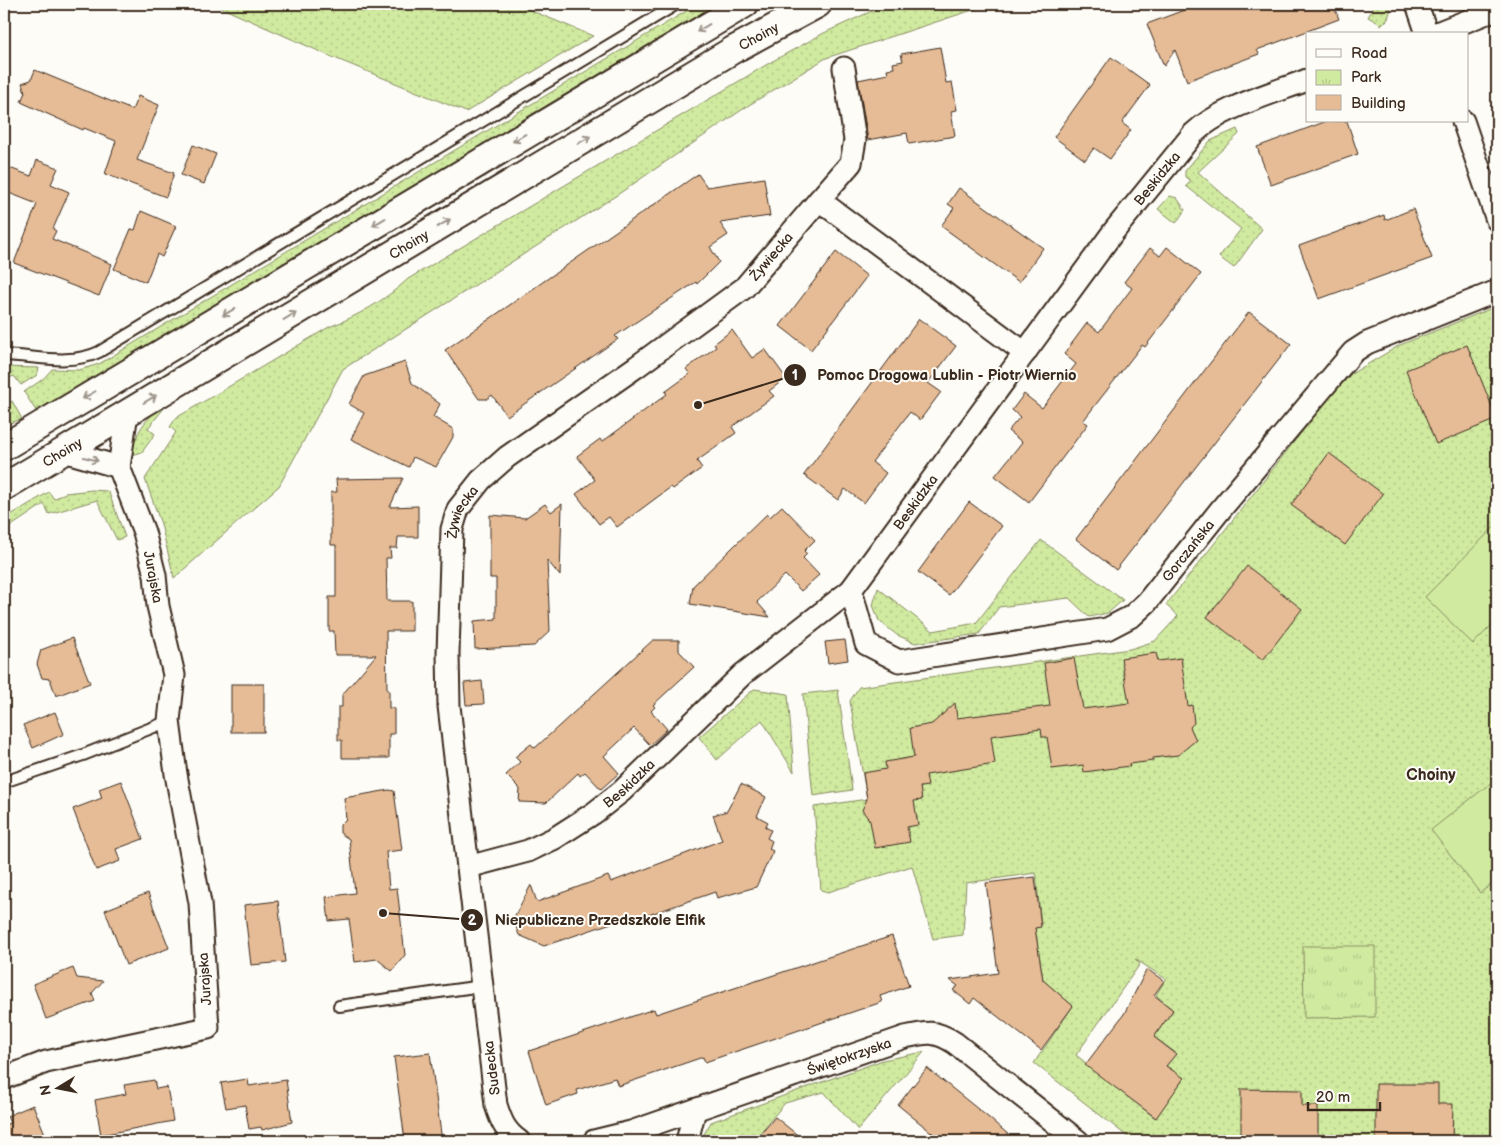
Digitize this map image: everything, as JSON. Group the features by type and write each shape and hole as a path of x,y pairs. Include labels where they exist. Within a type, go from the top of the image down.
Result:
{"street":[{"path":"6,442 745,4"},
{"name":"Choiny","path":"4,487 716,60 818,4"},
{"path":"1417,4 1426,32"},
{"path":"1439,32 1497,9"},
{"name":"Żywiecka","path":"482,986 454,756 449,697 451,547 452,529 458,509 481,480 507,457 636,367 744,288 851,162 855,140 844,68"},
{"name":"Beskidzka","path":"468,867 528,851 556,838 594,813 622,791 743,674 851,590 1114,231 1193,134 1204,123 1220,114 1306,80"},
{"path":"1463,122 1497,220"},
{"path":"819,200 1025,353"},
{"name":"Gorczańska","path":"851,590 866,644 899,661 1107,629 1132,616 1147,602 1221,509 1353,352 1384,336 1497,291"},
{"name":"Jurajska","path":"4,1078 46,1062 208,1028 200,903 176,774 169,721 174,675 158,606 155,575 144,532 119,467 127,413"},
{"path":"63,451 119,467"},
{"name":"Sudecka","path":"482,986 496,1105 502,1123 509,1134 519,1141"},
{"name":"Świętokrzyska","path":"594,1141 636,1137 694,1110 904,1037 926,1032 942,1034 955,1042 1078,1141"},
{"path":"687,1141 694,1110"}],"lane":[{"path":"4,355 73,360 86,358 99,352 677,4"},
{"path":"4,782 83,755 169,721"},
{"path":"339,1006 482,986"}],"green space":[{"path":"213,4 515,4 593,36 466,112 332,57"},
{"path":"698,4 717,4 36,411 24,392 43,379 52,369 79,370 99,364"},
{"path":"887,4 991,4 826,58 749,105 617,195 343,369 279,486 174,578 161,524 145,479 176,432 170,427 176,418 329,327 370,307 408,279 771,62 824,33"},
{"path":"1375,4 1392,4 1388,19 1382,25 1368,17"},
{"path":"1237,129 1239,134 1198,172 1262,229 1234,268 1219,257 1241,229 1186,186 1191,181 1185,177 1185,171 1210,141"},
{"path":"1170,196 1177,198 1185,210 1176,223 1158,209"},
{"path":"1497,306 1497,1141 1133,1141 1034,1063 1073,1006 1043,980 1035,928 1041,926 1036,873 966,883 963,935 933,939 912,866 828,892 821,890 814,807 867,799 850,701 859,687 1130,649 1155,641 1178,616 1166,605 1323,405 1351,374 1400,345","holes":["1135,959 1166,979 1156,995 1173,1010 1154,1037 1176,1053 1166,1066 1184,1078 1155,1118 1076,1055 1140,964"]},
{"path":"4,367 39,368 37,375 21,385 14,376 4,380"},
{"path":"12,401 22,419 4,425 4,406"},
{"path":"163,406 165,407 148,428 155,434 142,452 132,455 138,433 146,421"},
{"path":"92,490 107,491 109,493 125,537 117,540 97,500 49,514 44,504 4,531 4,519 49,492 54,499 65,493"},
{"path":"1497,524 1497,620 1473,644 1425,597"},
{"path":"1041,540 1123,600 1108,613 1089,617 1069,598 999,607 979,634 915,643 897,635 879,621 873,605 878,588 933,631 976,623"},
{"path":"754,689 788,694 794,772 762,720 717,760 699,737"},
{"path":"838,690 852,790 813,796 803,694"},
{"path":"1497,778 1497,880 1480,893 1431,830"},
{"path":"1303,946 1375,946 1375,1017 1304,1018"},
{"path":"924,1052 858,1130 824,1092 785,1103 753,1141 700,1141 711,1122 883,1060"}],"building":[{"path":"1200,4 1333,4 1339,19 1257,50 1259,54 1187,81 1175,50 1164,66 1147,24"},
{"path":"940,47 946,83 952,82 957,110 951,111 955,136 909,144 907,133 868,140 858,80 888,74 887,69 894,68 893,63 903,61 901,54"},
{"path":"1111,57 1150,85 1122,123 1131,130 1110,159 1094,148 1085,160 1054,137"},
{"path":"35,70 132,110 138,96 159,105 137,160 174,173 166,197 105,174 116,141 84,128 83,130 21,102 25,92 22,83 31,80"},
{"path":"1324,122 1347,122 1358,154 1271,185 1257,147"},
{"path":"193,145 216,154 204,184 181,175"},
{"path":"37,160 58,168 51,184 69,192 53,229 56,231 52,239 112,264 99,296 14,263 37,204 4,191 4,166 31,176"},
{"path":"698,174 707,187 764,178 770,216 720,223 728,235 710,247 719,262 697,284 696,282 615,336 618,339 507,416 492,395 487,399 479,399 445,350"},
{"path":"959,188 1043,248 1019,282 941,226 954,208 948,204"},
{"path":"1413,209 1432,258 1319,299 1299,246 1384,215 1385,220"},
{"path":"141,211 176,226 162,257 157,254 146,282 114,269 131,229 135,230"},
{"path":"1167,247 1201,274 1145,347 1142,345 1083,421 1088,424 1029,502 995,476 1022,442 1008,431 1020,417 1012,410 1024,394 1042,408 1076,364 1064,354 1087,323 1099,332 1132,288 1124,282 1150,248 1160,256"},
{"path":"836,252 867,276 811,350 780,326"},
{"path":"1249,312 1291,344 1116,570 1076,539"},
{"path":"919,319 956,346 928,383 941,392 920,420 910,412 872,462 886,473 864,503 845,489 838,500 804,475"},
{"path":"732,330 752,358 765,349 786,378 769,391 774,396 732,427 736,433 697,461 702,468 673,489 671,487 617,527 609,517 599,524 576,494 595,480 577,456 600,439 602,442 667,394 665,392 690,374 686,369 716,347 714,344"},
{"path":"1467,345 1497,419 1436,444 1406,370"},
{"path":"405,362 412,383 440,404 433,417 453,429 453,437 436,467 413,457 409,467 351,439 364,413 349,404 364,376"},
{"path":"1329,453 1383,494 1345,545 1291,505"},
{"path":"403,478 390,507 418,506 418,537 398,537 397,548 390,548 391,558 386,558 387,601 412,601 412,631 386,631 387,690 389,690 389,708 394,708 394,734 389,734 389,758 342,758 342,740 338,740 338,707 342,707 342,695 376,655 335,655 334,631 329,631 329,597 336,597 336,545 331,545 331,492 337,492 336,479"},
{"path":"969,502 1002,526 949,595 918,572"},
{"path":"545,504 551,512 562,504 560,576 547,560 550,631 534,646 475,649 474,621 496,619 496,578 490,578 490,515 525,518"},
{"path":"782,506 815,540 804,551 807,554 803,558 819,575 801,591 785,575 757,602 770,617 690,604 693,586 767,514 770,517"},
{"path":"1247,566 1302,609 1263,660 1207,617"},
{"path":"72,638 90,683 56,696 50,679 42,678 37,664 41,650"},
{"path":"653,640 679,640 679,651 694,667 653,705 655,707 651,711 667,729 650,745 634,728 604,756 619,773 601,789 585,772 580,776 578,773 546,803 519,802 520,789 506,775 520,762 515,757 531,744 535,748"},
{"path":"845,640 848,660 828,663 825,642"},
{"path":"1156,653 1158,661 1181,658 1188,706 1192,705 1194,723 1190,727 1196,740 1178,755 1153,758 1153,761 1129,764 1130,766 1084,772 1083,765 1052,769 1047,737 1042,737 1041,729 991,736 995,764 926,775 928,786 920,787 922,800 914,801 918,825 907,827 910,842 875,848 870,821 862,810 867,799 863,773 886,769 885,762 914,757 910,728 932,724 955,703 957,718 1050,706 1044,663 1074,658 1083,709 1129,703 1121,658"},
{"path":"482,681 484,704 466,705 464,683"},
{"path":"231,684 264,684 264,732 231,732"},
{"path":"55,712 64,734 33,748 23,725"},
{"path":"121,781 143,839 116,849 120,861 96,870 73,809 102,798 99,789"},
{"path":"741,784 766,797 757,816 768,822 765,827 771,830 767,838 772,841 769,849 773,851 756,887 717,898 715,892 625,923 623,919 544,946 519,935 513,919 531,885 537,902 608,876 611,882 722,840 713,815 727,811"},
{"path":"389,790 394,791 402,850 386,852 389,889 397,888 405,955 392,971 377,959 355,962 349,919 329,921 326,897 355,893 349,839 340,833 340,825 346,819 344,798"},
{"path":"1035,877 1041,927 1035,928 1043,980 1073,1006 1041,1050 974,998 970,1004 953,990 958,986 950,980 998,973 986,883"},
{"path":"148,893 169,948 126,965 105,910"},
{"path":"278,901 285,962 251,965 244,905"},
{"path":"892,936 909,986 880,996 882,1002 705,1062 703,1057 618,1086 615,1078 577,1090 578,1094 546,1105 529,1051 654,1009 656,1014"},
{"path":"73,968 77,978 103,981 92,993 95,1001 46,1019 33,984"},
{"path":"1147,969 1164,981 1154,995 1173,1010 1154,1037 1176,1054 1166,1066 1184,1078 1156,1118 1085,1065 1124,1014"},
{"path":"430,1053 442,1141 405,1141 394,1057"},
{"path":"927,1068 1016,1141 942,1141 898,1105"},
{"path":"248,1079 249,1086 286,1080 292,1122 262,1130 261,1127 249,1129 245,1105 226,1108 221,1083"},
{"path":"154,1080 156,1089 167,1087 173,1121 101,1135 95,1100 126,1094 124,1085"},
{"path":"1376,1084 1438,1084 1438,1104 1453,1104 1452,1141 1376,1141"},
{"path":"1241,1089 1302,1090 1302,1106 1318,1106 1318,1141 1241,1141"},
{"path":"33,1105 48,1141 4,1141 4,1125 10,1123 7,1116"},
{"path":"775,1117 805,1141 755,1141"}],"place":[{"name":"Pomoc Drogowa Lublin - Piotr Wiernio","path":"698,405"},
{"name":"Niepubliczne Przedszkole Elfik","path":"383,913"}],"district":[{"name":"Choiny","path":"1431,775"}]}
